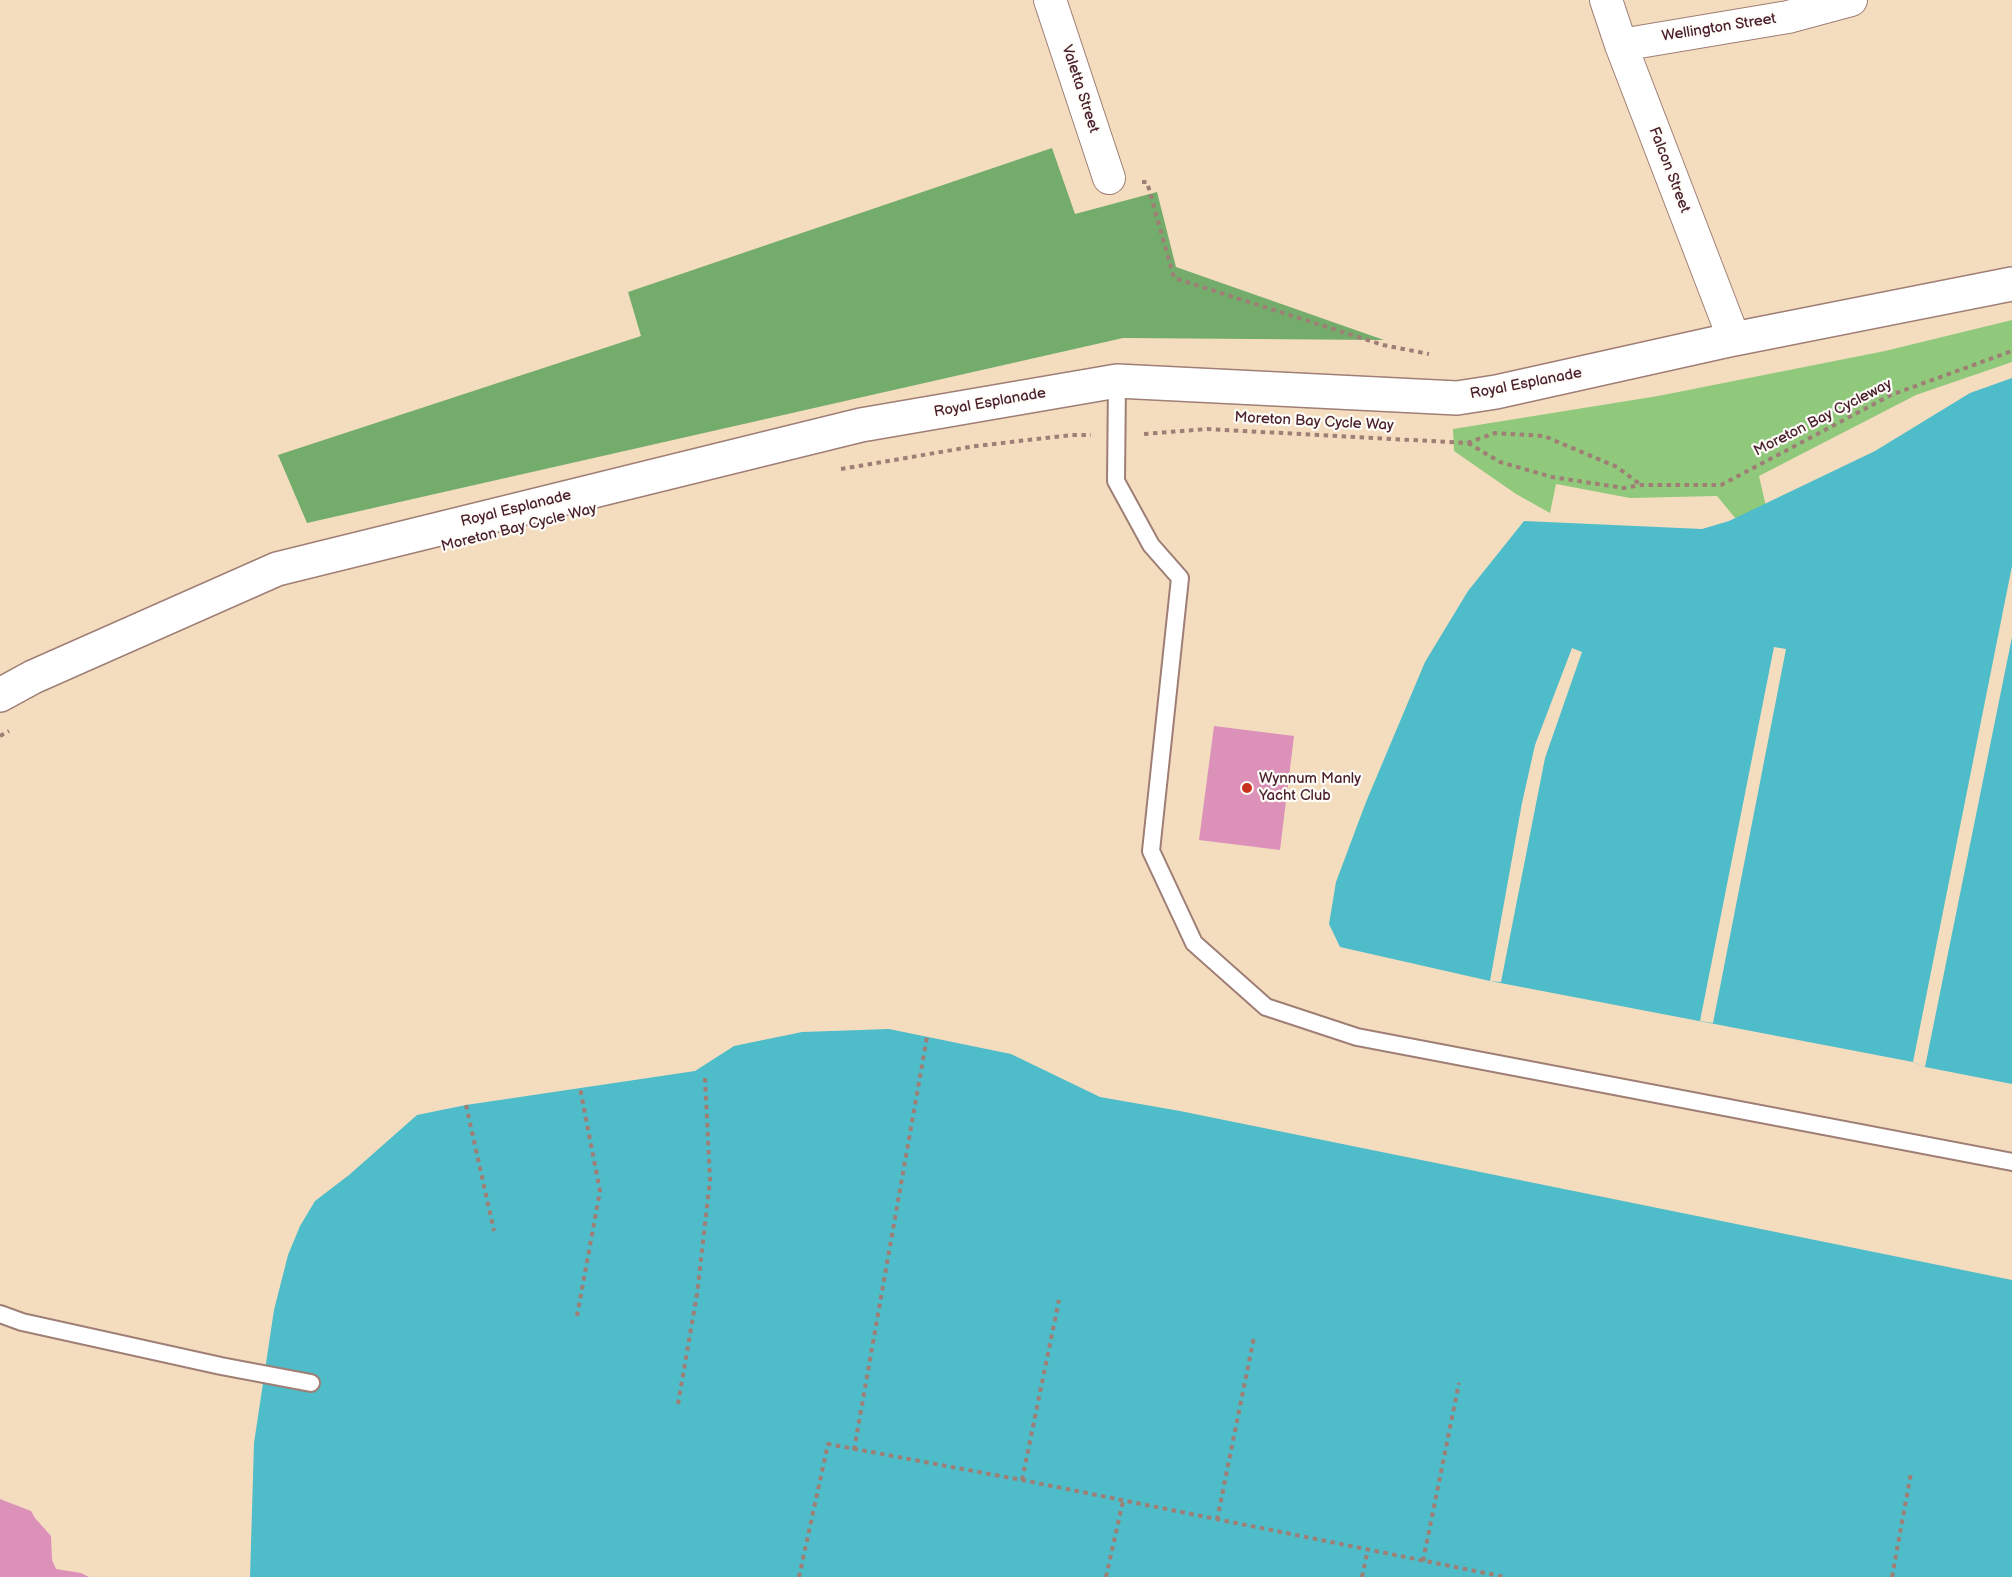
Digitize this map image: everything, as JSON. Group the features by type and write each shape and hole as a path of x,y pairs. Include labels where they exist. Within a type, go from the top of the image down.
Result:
{"street":[{"name":"Valetta Street","path":"1050,0 1109,178"},
{"name":"Falcon Street","path":"1606,0 1621,45 1734,339"},
{"name":"Wellington Street","path":"1621,45 1788,16 1851,0"},
{"name":"Royal Esplanade","path":"0,695 33,677 277,569 861,425 1117,381 1457,398 1496,392 1734,339 2012,284"}],"lane":[{"path":"1117,381 1116,481 1151,544 1180,579 1151,851 1194,943 1266,1007 1357,1037 2012,1162"},
{"path":"0,1314 22,1322 221,1366 311,1383"}],"path":[{"path":"1109,178 1147,182 1174,278 1383,345 1430,354"},
{"name":"Moreton Bay Cycleway","path":"1641,485 1722,484 1892,395 2012,351"},
{"name":"Moreton Bay Cycle Way","path":"1159,433 1207,429 1467,443 1495,433 1544,436 1617,467 1641,485"},
{"path":"834,470 976,446 1072,435"},
{"name":"Moreton Bay Cycle Way","path":"1467,443 1500,462 1552,477 1624,488 1641,485"},
{"path":"0,736 16,727"},
{"path":"854,1451 927,1037"},
{"path":"678,1404 697,1294 710,1180 705,1078"},
{"path":"577,1316 600,1191 580,1088"},
{"path":"466,1105 494,1231"},
{"path":"1022,1480 1059,1300"},
{"path":"1217,1520 1254,1337"},
{"path":"1423,1561 1459,1383"},
{"path":"799,1577 828,1444 1022,1480 1505,1577"},
{"path":"1892,1577 1911,1473"},
{"path":"1106,1577 1123,1501"},
{"path":"1362,1577 1368,1550"}],"green space":[{"path":"1052,148 1075,214 1157,192 1176,267 1384,340 1123,338 307,523 278,455 641,336 628,292"},
{"path":"2012,320 2012,362 1916,395 1759,476 1767,511 1740,524 1717,496 1630,498 1556,484 1550,513 1516,494 1454,451 1453,429 1658,396 1885,351"}],"water":[{"path":"2012,378 2012,1084 1925,1067 1913,1062 1490,981 1340,947 1329,924 1336,882 1366,802 1425,662 1468,591 1524,521 1702,529 1729,521 1875,451 1970,393"},
{"path":"889,1029 1011,1054 1100,1097 1180,1111 2012,1280 2012,1577 250,1577 254,1443 274,1310 288,1255 300,1226 315,1201 349,1175 417,1115 466,1105 695,1071 734,1046 802,1032"}],"pier":[{"path":"2012,566 2012,637 1925,1067 1913,1062"},
{"path":"1774,647 1786,649 1713,1023 1700,1021"},
{"path":"1572,648 1582,652 1545,758 1501,982 1490,981 1522,803 1535,745"}],"building":[{"name":"Wynnum Manly Yacht Club","path":"1214,726 1294,736 1280,850 1199,840"},
{"path":"0,1499 31,1511 51,1536 52,1560 56,1569 81,1573 89,1577 0,1577"}],"place":[{"name":"Wynnum Manly Yacht Club","path":"1247,788"}]}
